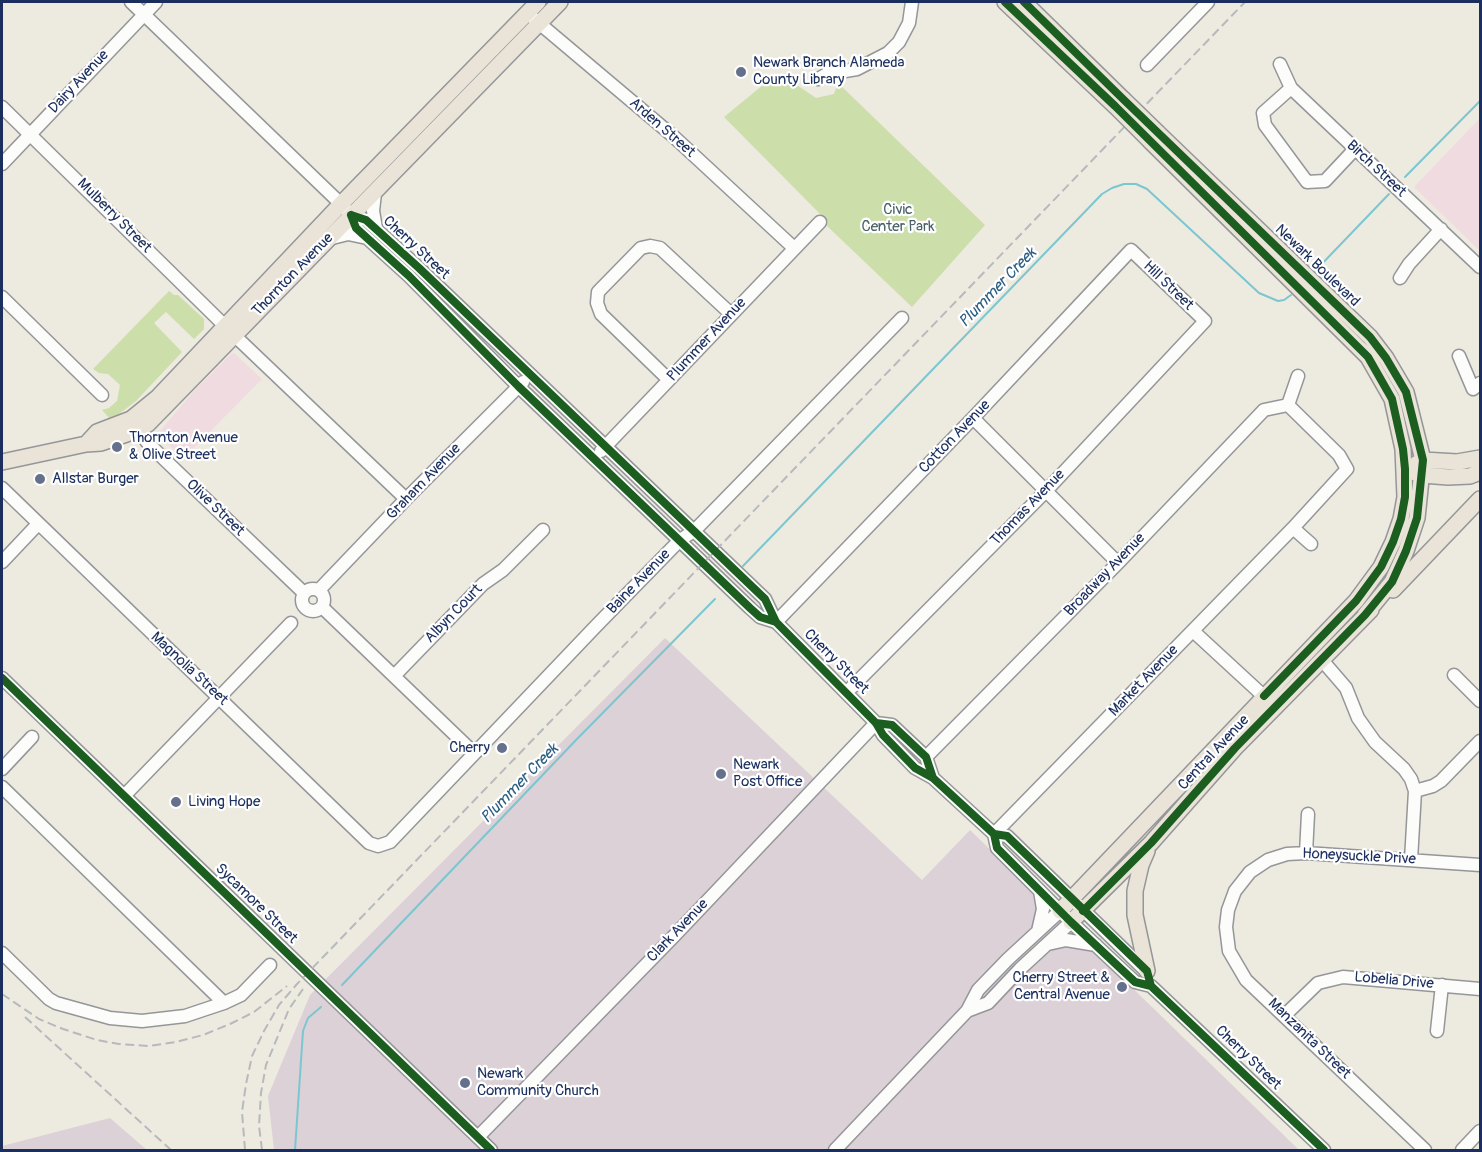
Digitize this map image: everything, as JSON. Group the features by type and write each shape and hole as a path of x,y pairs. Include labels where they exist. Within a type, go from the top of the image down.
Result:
{"main road":[{"name":"Thornton Avenue","path":"2,462 86,444 101,443 134,425 153,419 230,331 535,13 560,2"},
{"name":"Newark Boulevard","path":"1005,2 1119,103"},
{"name":"Newark Boulevard","path":"1024,2 1154,137 1370,337 1398,376 1406,392 1423,468 1417,518 1392,582 1365,615"},
{"name":"Thornton Avenue","path":"230,331 327,239 346,210 375,193 535,13"},
{"name":"Newark Boulevard","path":"1154,137 1368,357 1392,399 1404,449 1405,469"},
{"path":"1405,469 1480,458"},
{"path":"1423,468 1459,476 1480,472"},
{"name":"Central Avenue","path":"1060,911 1316,654 1381,567 1401,519 1405,497 1405,469"},
{"path":"1365,615 1398,585 1480,499"},
{"name":"Central Avenue","path":"1316,654 1365,615"},
{"name":"Central Avenue","path":"1071,922 1150,843 1270,702"},
{"path":"1147,971 1135,915 1135,891 1150,843"}],"street":[{"name":"Cherry Street","path":"131,2 346,210 356,228 432,298 518,386 760,617 776,622"},
{"name":"Dairy Avenue","path":"2,164 143,13 156,2"},
{"path":"818,80 827,74 857,69 888,53 899,42 909,23 912,2"},
{"path":"1147,65 1207,2"},
{"name":"Arden Street","path":"535,13 794,248"},
{"name":"Birch Street","path":"1280,64 1291,88 1480,267"},
{"path":"1291,88 1263,114 1265,125 1307,182 1325,181 1355,149"},
{"name":"Mulberry Street","path":"2,107 406,500"},
{"path":"375,193 373,211 376,228"},
{"name":"Cherry Street","path":"346,210 376,228 765,599 776,622 847,692 876,723 891,744 915,768 933,778 994,834 1007,836 1147,971"},
{"name":"Plummer Avenue","path":"594,458 820,222"},
{"path":"1401,278 1409,264 1441,229"},
{"path":"327,239 347,234 368,239"},
{"path":"669,380 601,314 597,303 597,292 641,248 650,246 660,248 731,315"},
{"name":"Hill Street","path":"1131,250 1205,321"},
{"name":"Cotton Avenue","path":"776,622 1131,250"},
{"path":"432,298 441,289"},
{"path":"2,297 102,395"},
{"name":"Baine Avenue","path":"378,846 390,842 680,540 694,531 902,318"},
{"name":"Thomas Avenue","path":"847,692 1046,490 1205,321"},
{"path":"1459,356 1473,389 1480,383"},
{"name":"Graham Avenue","path":"319,590 518,386 531,376"},
{"path":"1288,405 1298,376"},
{"name":"Market Avenue","path":"994,834 1293,528 1347,469 1339,455 1288,405"},
{"name":"Broadway Avenue","path":"926,757 1264,410 1288,405"},
{"path":"973,418 1118,562"},
{"name":"Olive Street","path":"134,425 165,460 304,593 302,601 305,608 312,612 322,607 474,753"},
{"name":"Magnolia Street","path":"2,488 369,843 378,846"},
{"path":"2,562 38,524"},
{"path":"1293,528 1311,544"},
{"name":"Albyn Court","path":"394,676 483,584 503,570 543,530"},
{"path":"304,593 311,589 319,590 325,599 322,607"},
{"path":"124,796 291,623"},
{"path":"1193,631 1270,702"},
{"path":"1316,654 1346,688 1358,718 1375,742 1404,769 1411,779 1415,791 1411,860"},
{"path":"1454,675 1480,701"},
{"name":"Sycamore Street","path":"2,678 491,1150"},
{"name":"Cherry Street","path":"876,723 892,725 926,757 933,778"},
{"name":"Clark Avenue","path":"478,1137 675,935 876,723"},
{"path":"2,769 32,737"},
{"path":"1415,791 1441,781 1480,741"},
{"path":"2,786 224,1004"},
{"path":"1306,853 1308,814"},
{"name":"Cherry Street","path":"994,834 997,848 1071,922 1134,982 1151,986 1324,1150"},
{"name":"Honeysuckle Drive","path":"1228,910 1236,891 1250,872 1268,860 1287,854 1306,853 1480,865"},
{"path":"1038,931 1043,909 1040,891"},
{"name":"Manzanita Street","path":"1228,910 1226,927 1229,951 1246,980 1425,1150"},
{"name":"Central Avenue","path":"835,1150 967,1011 978,990 1060,911"},
{"name":"Central Avenue","path":"967,1011 988,1003 1071,922"},
{"path":"1047,944 1066,940 1096,945"},
{"path":"2,953 49,999 110,1018 142,1021 166,1020 224,1004 241,995 270,965"},
{"path":"1147,971 1151,986"},
{"name":"Lobelia Drive","path":"1285,1015 1318,983 1343,977 1480,989"},
{"path":"1437,1031 1442,986"},
{"path":"1462,1150 1480,1131"}],"shaded area":[{"path":"1480,118 1480,251 1414,187"},
{"path":"234,353 262,379 183,459 160,436 160,431 196,389"},
{"path":"665,638 922,880 970,830 1299,1150 274,1150 268,1096 310,995"},
{"path":"110,1118 147,1150 2,1150 2,1146"}],"green space":[{"name":"Civic Center Park","path":"774,76 791,81 816,98 834,94 838,83 985,225 912,307 826,225 828,222 724,117"},
{"path":"169,291 178,295 204,319 204,329 194,339 166,312 154,323 182,352 136,401 111,420 102,410 109,408 117,401 120,385 108,374 99,373 93,369"}],"waterway":[{"name":"Plummer Creek","path":"1405,177 1480,101"},
{"name":"Plummer Creek","path":"743,566 1102,194 1112,188 1124,184 1136,184 1147,189 1259,293 1278,301 1291,295"},
{"name":"Plummer Creek","path":"1316,270 1389,194"},
{"name":"Plummer Creek","path":"342,985 577,739 715,599"},
{"name":"Plummer Creek","path":"295,1150 303,1031 308,1018 321,1007"}],"railway":[{"path":"245,1150 242,1112 252,1056 279,1005 297,984 1245,2"},
{"path":"2,994 39,1019 63,1029 97,1040 148,1046 203,1035 230,1024 254,1012 287,986"},
{"path":"262,1150 259,1126 266,1065 289,1009 303,989"},
{"path":"25,1017 171,1150"}],"cycle path":[{"path":"1005,2 1115,106 1368,357 1392,399 1405,469 1405,497 1401,519 1393,542 1381,567 1356,601 1264,696"},
{"path":"1024,2 1370,337 1386,358 1406,392 1423,460 1417,518 1392,582 1365,615 1235,748 1151,843 1083,911"},
{"path":"351,215 366,220 419,268 765,599 776,622 876,723 883,735 915,768 933,778 994,834 997,848 1071,922 1135,982 1151,986 1324,1150"},
{"path":"351,215 356,228 409,276 518,386 750,608 760,617 776,622"},
{"path":"2,678 491,1150"},
{"path":"876,723 892,725 926,757 933,778"},
{"path":"994,834 1007,836 1147,971 1151,986"}],"place":[{"name":"Newark Branch Alameda County Library","path":"741,72"},
{"name":"Thornton Avenue & Olive Street","path":"117,447"},
{"name":"Allstar Burger","path":"40,479"},
{"name":"Cherry","path":"502,748"},
{"name":"Newark Post Office","path":"721,774"},
{"name":"Living Hope","path":"176,802"},
{"name":"Cherry Street & Central Avenue","path":"1122,987"},
{"name":"Newark Community Church","path":"465,1083"}]}
